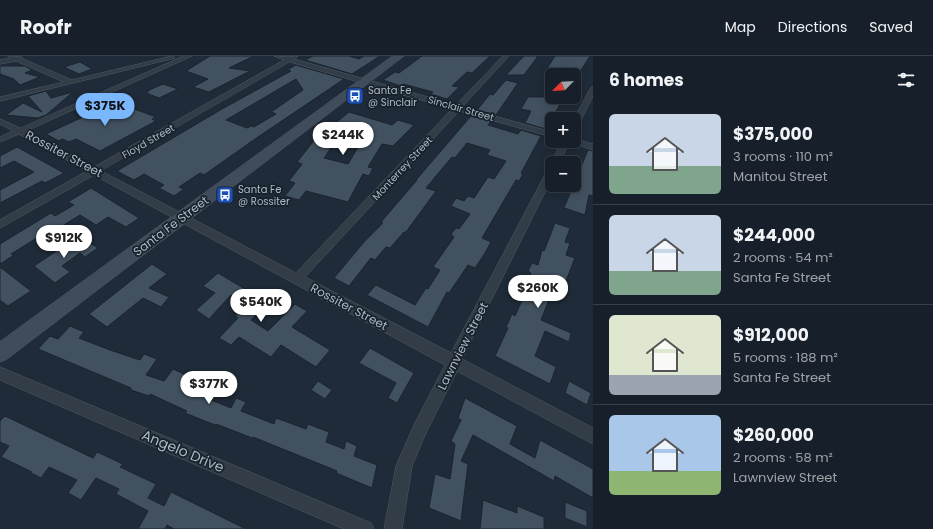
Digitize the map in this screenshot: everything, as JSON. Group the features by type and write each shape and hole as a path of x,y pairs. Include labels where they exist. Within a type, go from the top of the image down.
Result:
{"main road":[{"name":"Santa Fe Street","path":"0,353 399,56"}],"street":[{"path":"0,62 14,57 29,56"},
{"path":"0,99 179,56"},
{"path":"0,140 189,56"},
{"name":"Sinclair Street","path":"277,56 292,58 365,81 545,133"},
{"name":"Monterrey Street","path":"297,279 506,56"},
{"path":"14,57 71,82"},
{"path":"145,58 156,61"},
{"name":"Floyd Street","path":"0,225 292,58"},
{"path":"581,112 593,89"},
{"name":"Rossiter Street","path":"0,121 593,436"},
{"path":"581,143 593,147"},
{"name":"Lawnview Street","path":"393,529 404,466 419,430 545,183"},
{"name":"Angelo Drive","path":"0,373 365,529"}],"building":[{"path":"210,56 254,56 229,68 250,71 209,92 193,87 208,79 186,71"},
{"path":"313,56 349,56 359,59 364,56 380,56 352,74 305,60"},
{"path":"422,56 490,56 472,73 467,72 452,86 459,87 447,99 430,94 433,92 403,84 401,86 383,80 395,72 399,73"},
{"path":"524,56 538,56 524,75 506,75"},
{"path":"555,56 590,56 581,70 581,68 547,68"},
{"path":"80,62 92,69 79,74 64,67"},
{"path":"296,65 344,79 204,175 200,173 179,187 184,189 174,196 159,188 164,185 144,174 134,180 117,171 222,109 291,71 287,70","holes":["296,79 303,90 271,112 276,114 254,127 251,126 247,128 226,120"]},
{"path":"0,66 25,66 32,70 25,73 40,77 20,85 14,79 0,74"},
{"path":"506,80 518,83 496,115 477,110 490,94 493,95"},
{"path":"163,84 178,89 159,98 146,93 149,91 147,91"},
{"path":"46,91 51,98 73,92 46,115 38,118 6,115 23,103 42,112 28,96"},
{"path":"528,97 545,97 545,104 560,104 556,112 545,112 545,129 525,123 531,111 521,109"},
{"path":"118,103 156,117 152,119 156,121 100,151 76,139 69,142 62,139 59,141 46,134 83,117 87,119"},
{"path":"349,112 392,125 398,120 414,125 393,146 382,144 368,167 373,168 369,176 363,174 348,202 306,191 299,200 285,196 295,183 289,181 302,164 297,162 320,133 325,134","holes":["337,139 360,144 348,164 324,158"]},
{"path":"471,116 491,121 488,125 518,134 521,130 541,136 521,173 523,174 519,181 516,180 482,238 491,242 485,253 475,268 468,265 449,293 447,292 428,327 367,295 376,285 415,305 426,288 428,289 440,270 433,267 454,237 451,234 456,228 459,229 470,214 451,206 456,198 464,201 468,196 474,198 488,177 494,179 506,161 487,155 490,150 467,143 455,158 452,157 426,188 436,191 406,232 404,232 390,248 386,247 375,260 371,258 349,286 334,278 364,242 383,223 381,222"},
{"path":"17,147 64,173 45,183 42,181 0,203 0,190 34,172 14,161 0,168 0,156"},
{"path":"588,150 593,151 593,196 589,195 585,215 564,208 571,192 581,192 581,167"},
{"path":"91,188 139,218 126,227 108,217 96,225 80,215 59,228 56,226 11,254 14,255 0,264 0,244 51,213 55,216 74,205 68,202"},
{"path":"555,223 570,228 565,242 570,243 566,255 575,258 564,286 558,284 552,298 550,297 541,320 571,333 569,342 545,331 535,356 556,367 550,384 495,356 508,328 506,327 512,314 515,316 528,287 525,285 531,273 528,271 532,263 538,265 542,250 544,251"},
{"path":"79,236 98,248 85,257 80,253 62,266 70,272 55,283 34,266"},
{"path":"152,264 167,274 149,288 169,297 161,307 143,298 107,327 89,314"},
{"path":"0,267 31,291 8,306 0,300"},
{"path":"218,273 250,292 252,289 271,300 251,320 268,331 295,304 307,311 292,327 330,350 316,367 281,345 271,357 239,337 231,345 219,338 238,318 235,316 247,304 231,295 209,319 196,310 215,293 203,286"},
{"path":"70,326 84,332 79,338 110,350 140,360 144,354 157,359 146,375 164,381 173,369 190,377 188,379 212,389 206,398 231,408 236,398 246,402 241,411 274,424 276,418 306,429 308,424 329,432 326,442 344,449 346,441 357,446 354,456 377,465 372,488 336,473 337,471 253,437 252,438 216,424 215,425 185,413 187,411 150,394 149,396 131,390 131,388 38,349 50,336 58,339"},
{"path":"370,348 414,373 397,403 388,398 396,383 359,363"},
{"path":"318,381 332,390 325,399 311,390"},
{"path":"569,381 591,393 587,405 565,393"},
{"path":"465,398 517,426 510,444 535,458 540,440 593,469 593,498 555,476 554,481 473,435 461,461 468,464 461,521 429,508 435,474 450,479 455,444 451,441 461,420 458,418"},
{"path":"5,416 93,458 97,452 123,464 120,467 156,484 148,498 164,506 171,492 246,529 174,529 167,525 165,529 138,529 148,511 116,494 119,489 96,478 81,500 68,493 77,480 49,467 41,478 1,457 9,446 0,442 0,421"},
{"path":"483,500 517,513 517,506 544,517 544,529 480,529"},
{"path":"565,502 587,511 587,527 565,518"}],"place":[{"name":"Santa Fe @ Sinclair","path":"355,96"},
{"name":"Santa Fe @ Rossiter","path":"225,195"}]}
